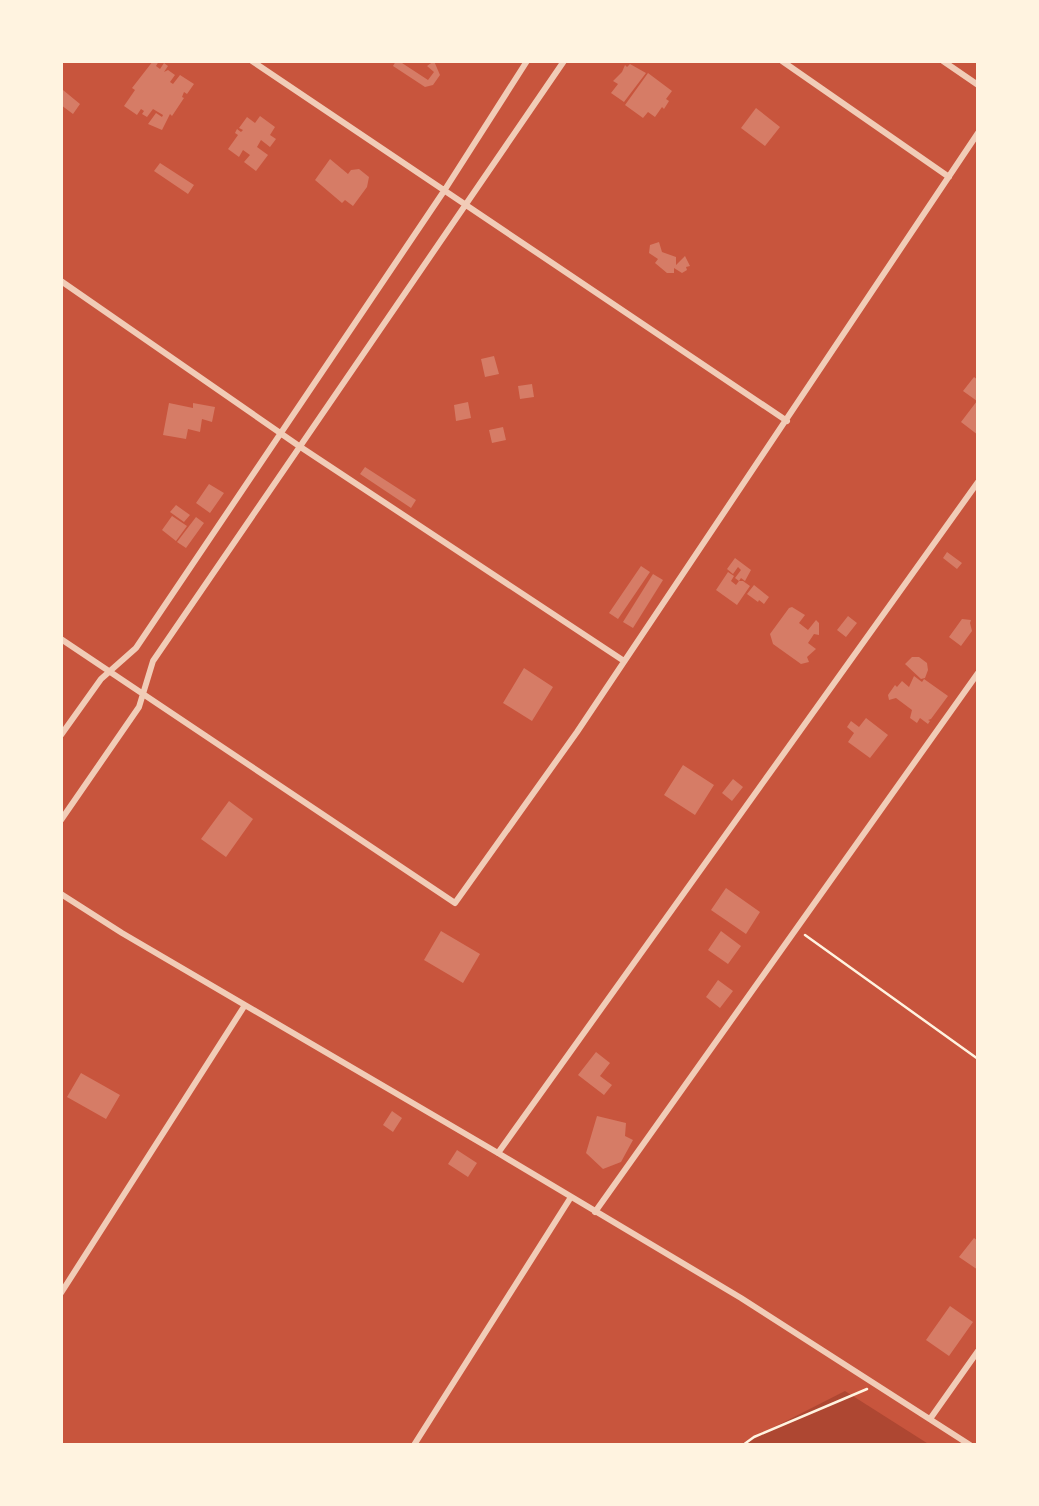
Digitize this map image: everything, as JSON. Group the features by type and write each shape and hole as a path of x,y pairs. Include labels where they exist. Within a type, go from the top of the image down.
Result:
{"street":[{"path":"252,61 787,421"},
{"path":"61,734 109,671 136,648 444,191 527,61"},
{"path":"61,820 139,707 153,661 564,61"},
{"path":"782,61 949,177"},
{"path":"943,61 978,85"},
{"path":"61,639 455,904 577,732 978,133"},
{"path":"61,281 299,446 624,661"},
{"path":"498,1153 978,482"},
{"path":"595,1212 978,673"},
{"path":"61,894 121,933 741,1298 970,1445"},
{"path":"61,1293 246,1005"},
{"path":"414,1445 571,1197"},
{"path":"930,1419 978,1351"}],"path":[{"path":"796,929 978,1059"},
{"path":"743,1445 754,1437 877,1385"}],"shaded area":[{"path":"845,1391 930,1445 739,1445"}],"building":[{"path":"153,61 159,61 156,66 160,69 164,63 168,66 164,72 168,70 175,75 170,82 173,84 180,75 194,84 187,94 184,92 184,98 172,116 170,114 162,130 148,124 156,113 162,117 163,115 153,109 147,117 142,114 144,111 141,109 137,115 124,106 135,90 132,88"},
{"path":"396,61 403,61 402,63 428,80 434,72 427,66 434,61 440,75 433,85 425,87 393,66"},
{"path":"630,64 646,73 624,102 611,93 618,84 613,81 625,65 627,67"},
{"path":"648,73 672,91 666,99 669,101 664,109 662,107 655,117 648,112 643,118 625,105"},
{"path":"63,90 80,104 73,114 61,105"},
{"path":"756,108 780,127 765,146 741,128"},
{"path":"260,116 275,127 270,135 276,139 270,147 261,140 257,147 268,155 256,171 244,162 250,155 243,150 239,157 228,149 238,135 235,133 237,129 241,132 243,130 239,128 247,117 255,123"},
{"path":"330,159 348,174 351,170 359,169 369,177 367,187 353,206 345,200 342,203 315,180"},
{"path":"160,163 194,185 188,194 154,171"},
{"path":"659,242 662,252 676,257 676,265 685,256 690,266 686,267 687,270 682,273 674,268 674,273 667,273 655,263 658,259 649,253 650,245"},
{"path":"494,356 499,374 485,377 481,359"},
{"path":"974,377 978,380 978,435 961,422 977,401 963,391"},
{"path":"532,384 534,397 520,399 518,386"},
{"path":"468,402 471,418 456,421 454,405"},
{"path":"169,403 193,408 193,403 215,407 212,422 202,419 200,432 188,429 186,439 163,435"},
{"path":"503,427 506,440 492,443 489,430"},
{"path":"365,467 416,500 411,508 360,474"},
{"path":"209,484 224,493 210,513 196,503"},
{"path":"176,505 190,515 184,522 170,512"},
{"path":"172,516 187,526 176,541 162,530"},
{"path":"196,517 204,523 186,548 177,542"},
{"path":"947,552 962,563 957,569 943,558"},
{"path":"735,558 751,570 745,581 735,578 741,570 738,567 733,574 727,569"},
{"path":"641,566 650,572 618,619 609,613"},
{"path":"728,572 734,576 731,581 736,585 743,581 750,586 737,605 716,590"},
{"path":"653,574 663,580 633,628 623,622"},
{"path":"754,585 769,597 764,604 747,594"},
{"path":"792,607 805,615 799,623 808,630 816,620 819,623 819,635 814,634 808,643 816,649 807,657 809,662 801,664 773,644 770,634"},
{"path":"848,616 857,623 846,637 837,630"},
{"path":"962,619 971,620 972,631 961,646 949,637"},
{"path":"912,657 919,657 927,663 925,678 921,679 905,664"},
{"path":"524,668 553,687 532,721 503,703"},
{"path":"914,676 922,682 924,679 948,696 928,720 928,724 920,718 917,723 910,718 912,710 896,698 889,700 888,695 895,685 897,687 902,681 909,687"},
{"path":"866,718 888,735 870,758 848,742 854,733 847,727 851,721 859,727"},
{"path":"683,765 714,785 695,815 664,795"},
{"path":"733,779 743,787 732,801 722,793"},
{"path":"229,801 253,819 226,857 201,839"},
{"path":"726,888 760,912 746,934 711,910"},
{"path":"441,931 480,954 463,983 424,960"},
{"path":"721,931 741,946 728,964 708,950"},
{"path":"718,980 733,991 720,1008 706,997"},
{"path":"596,1052 610,1063 600,1076 612,1085 604,1095 578,1075"},
{"path":"81,1073 120,1095 106,1119 67,1097"},
{"path":"392,1111 402,1118 393,1132 383,1125"},
{"path":"597,1116 626,1123 625,1136 633,1140 621,1162 603,1169 586,1153"},
{"path":"457,1150 477,1163 468,1177 448,1164"},
{"path":"974,1238 978,1241 978,1270 959,1257"},
{"path":"950,1306 973,1322 949,1356 926,1340"}]}
